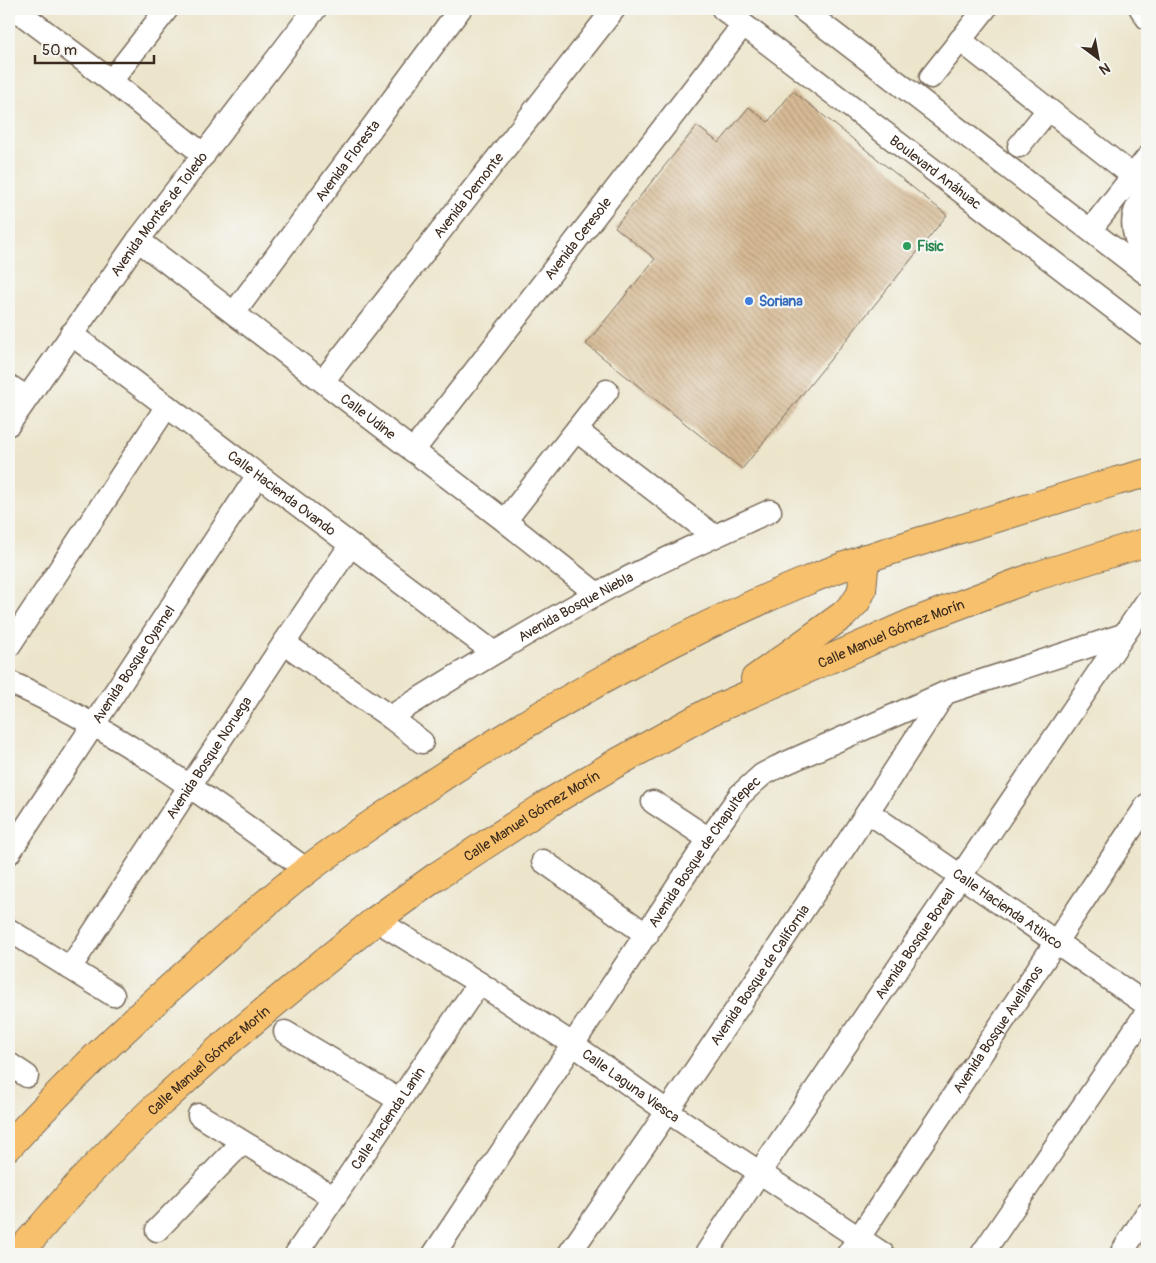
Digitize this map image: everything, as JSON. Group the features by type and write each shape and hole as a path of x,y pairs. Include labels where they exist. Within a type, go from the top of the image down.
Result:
{"main road":[{"path":"1117,481 1147,456"},
{"path":"9,1146 109,1042 259,908 307,870 446,774 529,722 590,687 718,620 805,581 865,558 1147,473"},
{"name":"Calle Manuel Gómez Morín","path":"18,1254 77,1186 160,1102 244,1028 376,920 437,876 551,802 709,712 914,622 1033,577 1147,542"},
{"path":"709,712 843,615 856,602 862,590 865,558"}],"street":[{"path":"111,81 167,9"},
{"name":"Avenida Montes de Toledo","path":"9,424 18,391 71,334 138,240 315,9"},
{"name":"Avenida Floresta","path":"234,312 460,9"},
{"name":"Avenida Demonte","path":"323,382 614,9"},
{"name":"Boulevard Anáhuac","path":"723,9 1147,334"},
{"path":"802,9 1147,274"},
{"path":"931,77 985,9"},
{"path":"1141,9 1147,18"},
{"path":"17,16 111,81 204,155"},
{"name":"Avenida Ceresole","path":"413,451 743,24"},
{"path":"960,40 1140,183"},
{"path":"1019,146 1048,110"},
{"path":"1147,158 1140,183 1133,224 1138,246 1147,262"},
{"path":"1090,229 1140,183"},
{"name":"Calle Udine","path":"138,240 505,521 597,594"},
{"name":"Calle Hacienda Ovando","path":"71,334 493,652"},
{"path":"505,521 607,391"},
{"path":"9,646 167,406"},
{"path":"577,431 714,536"},
{"name":"Avenida Bosque Oyamel","path":"9,853 258,475"},
{"name":"Avenida Bosque Niebla","path":"390,717 493,652 597,594 714,536 770,511"},
{"name":"Avenida Bosque Noruega","path":"70,968 284,642 350,546"},
{"name":"Avenida Bosque Boreal","path":"706,1254 1147,601"},
{"name":"Avenida Bosque de Chapultepec","path":"434,1254 709,839 740,795 762,775 799,756 945,693 1123,635"},
{"path":"284,642 422,742"},
{"path":"9,682 47,699 94,724 190,785 307,870"},
{"name":"Avenida Bosque de California","path":"569,1254 668,1112 945,693"},
{"path":"653,802 709,839"},
{"name":"Avenida Bosque Avellanos","path":"854,1246 1147,805"},
{"name":"Calle Hacienda Atlixco","path":"868,812 1147,1005"},
{"path":"542,861 647,935"},
{"name":"Calle Laguna Viesca","path":"376,920 479,983 574,1045 668,1112 759,1173 854,1246 883,1254"},
{"path":"9,930 113,995"},
{"name":"Calle Hacienda Lanin","path":"296,1254 479,983"},
{"path":"982,1254 1147,1012"},
{"path":"284,1032 399,1100"},
{"path":"200,1115 242,1143 333,1197"},
{"path":"157,1230 242,1143"},
{"path":"586,1254 598,1212"},
{"path":"1121,1254 1147,1213"}],"building":[{"name":"Soriana","path":"793,91 947,215 742,469 586,344 655,259 615,227 697,126 719,143 749,107 768,122"}],"place":[{"name":"Fisic","path":"907,246"},
{"name":"Soriana","path":"749,301"}]}
